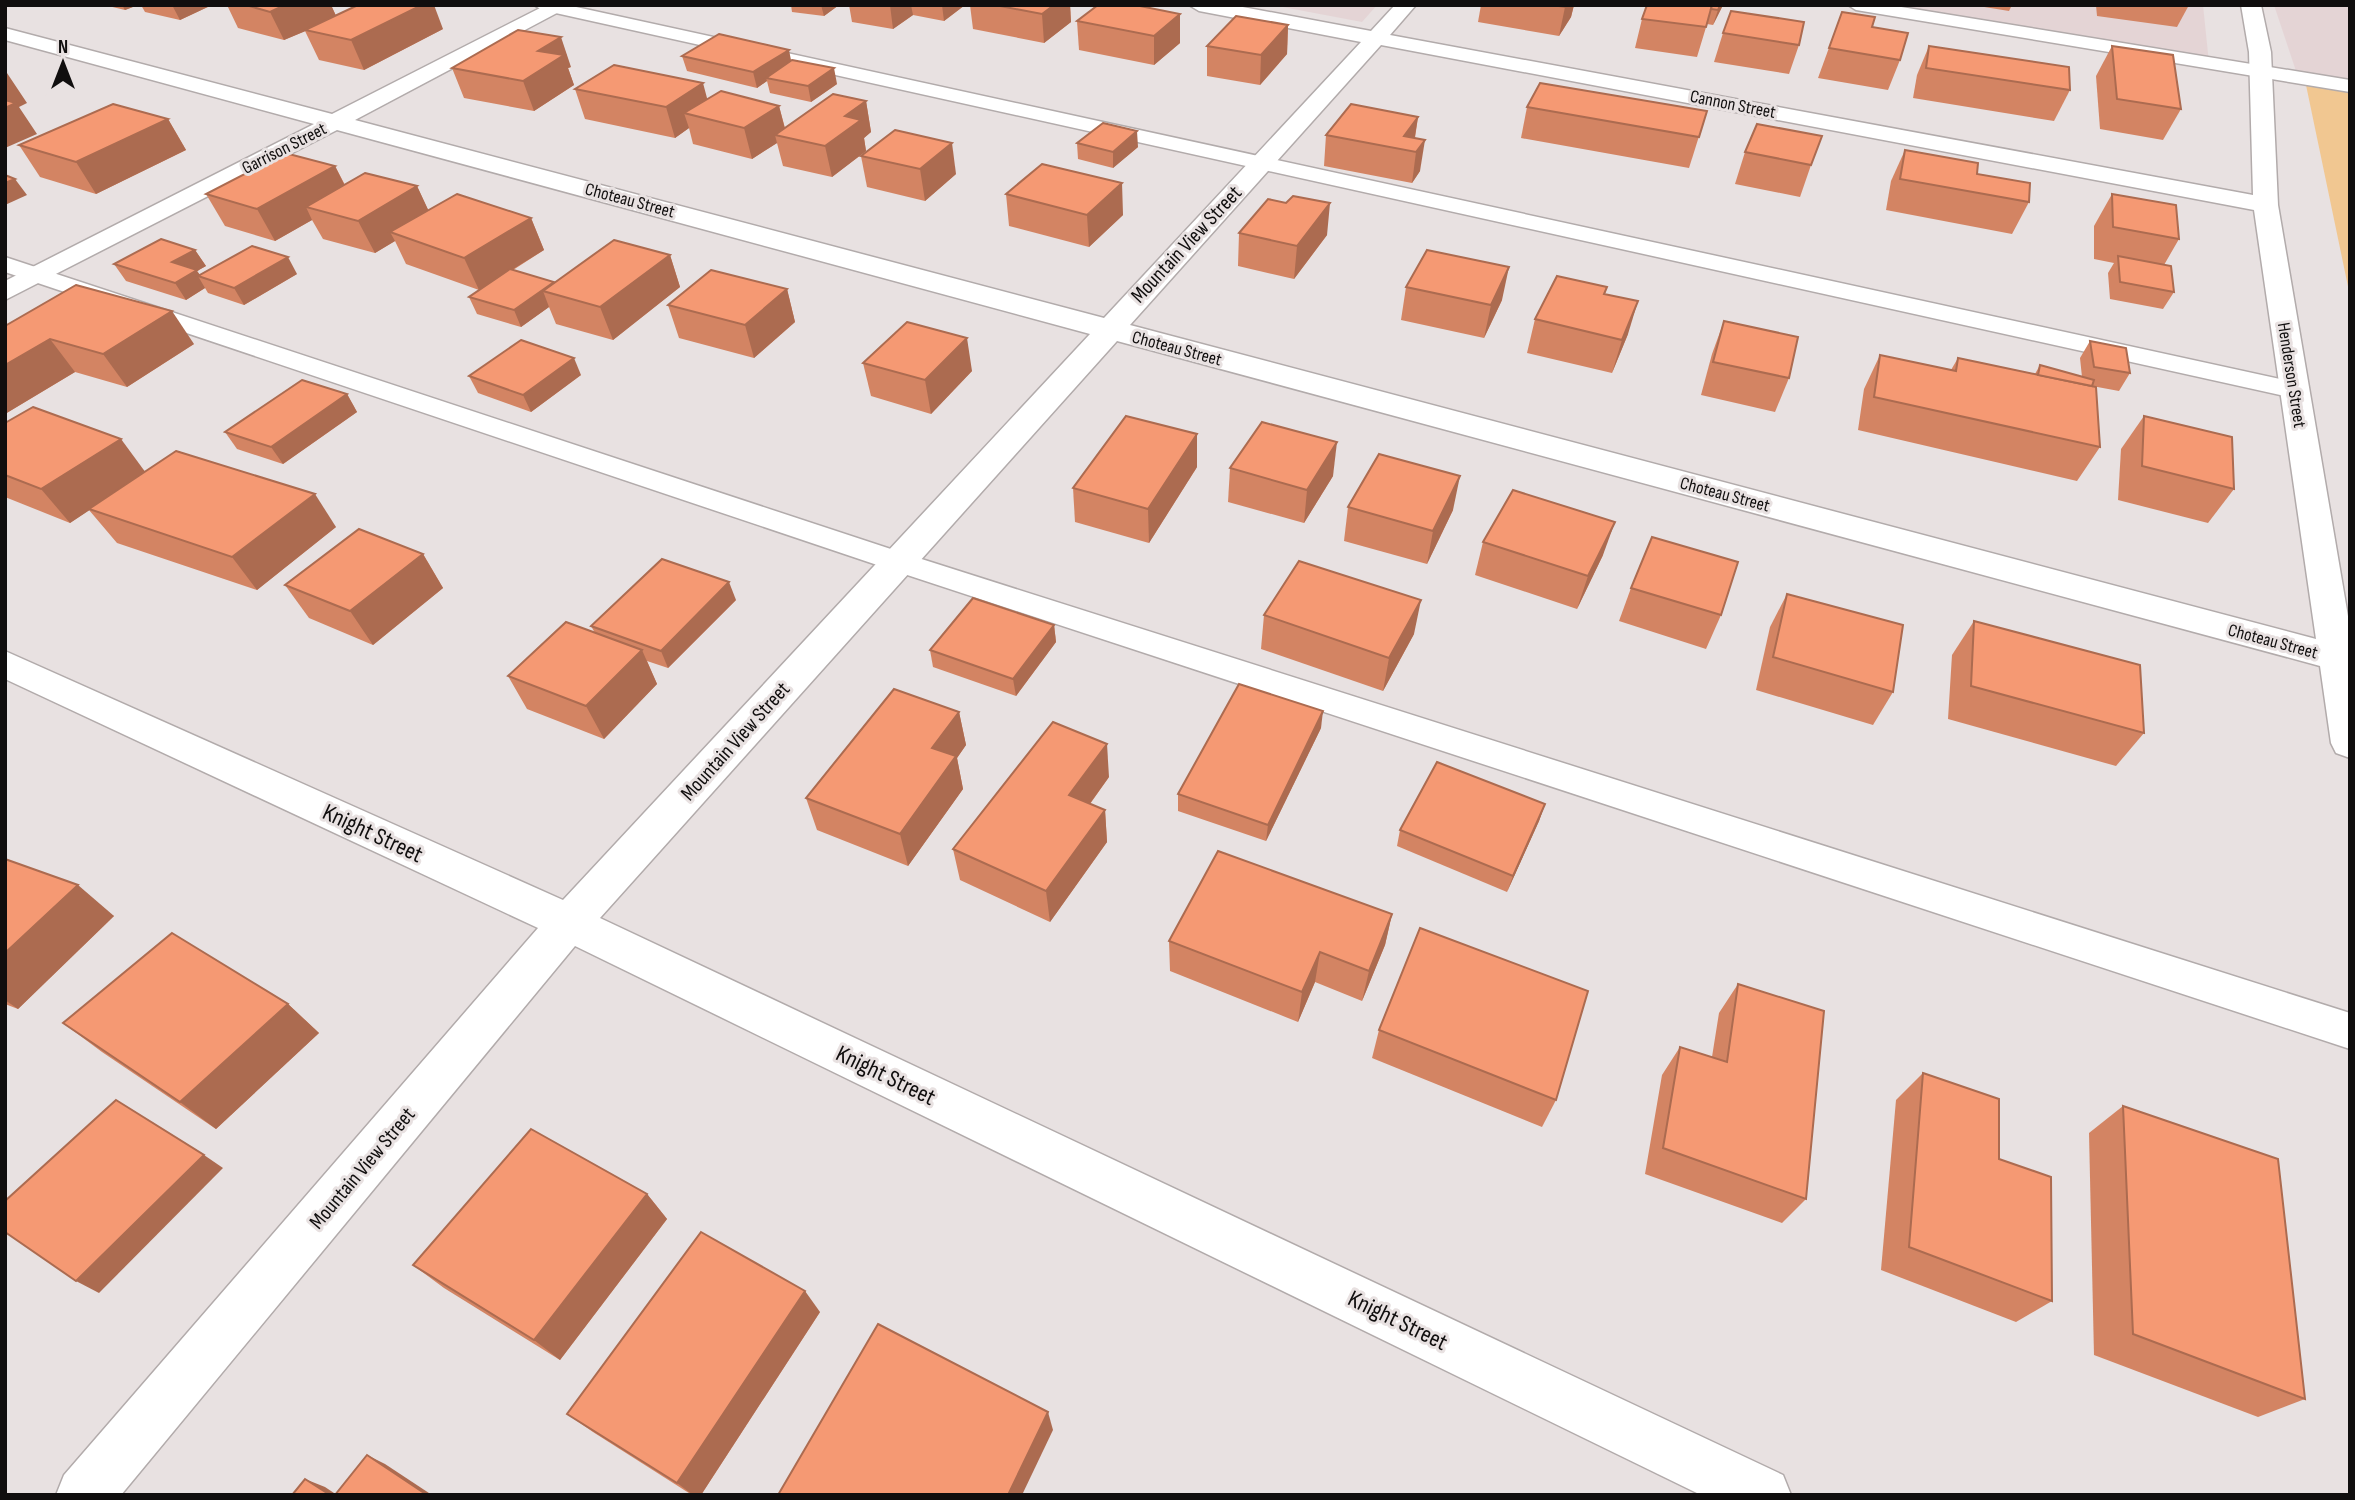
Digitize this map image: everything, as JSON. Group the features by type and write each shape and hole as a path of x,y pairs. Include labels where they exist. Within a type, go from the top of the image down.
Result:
{"street":[{"name":"Cannon Street","path":"1199,5 2266,205"},
{"name":"Mountain View Street","path":"84,1495 569,923 1406,5"},
{"name":"Henderson Street","path":"2251,5 2260,71 2266,205 2294,390 2342,659 2350,743"},
{"name":"Garrison Street","path":"5,292 553,6"},
{"name":"Choteau Street","path":"5,34 2342,659"},
{"name":"Knight Street","path":"5,664 569,923 1763,1495"}],"lane":[{"path":"1856,5 2350,86"},
{"path":"553,6 2294,390"},
{"path":"5,264 899,562 2350,1031"}],"shaded area":[{"path":"1272,5 1377,5 1362,22"},
{"path":"1856,5 2203,5 2209,63"},
{"path":"2274,5 2350,5 2350,86 2298,77"},
{"path":"2306,85 2350,92 2350,296"}],"building":[{"path":"246,5 285,5 270,12"},
{"path":"358,5 422,5 351,40 305,30"},
{"path":"995,5 1054,5 1042,14"},
{"path":"1098,5 1135,5 1180,14 1154,36 1077,21"},
{"path":"1647,5 1712,5 1706,27 1642,19"},
{"path":"1712,5 1720,5 1718,10 1711,9"},
{"path":"1731,11 1804,22 1799,45 1723,33"},
{"path":"1842,12 1875,17 1872,27 1908,33 1900,60 1829,48"},
{"path":"1236,16 1288,25 1261,55 1207,46"},
{"path":"518,30 561,37 538,51 564,55 523,81 452,68"},
{"path":"719,34 789,50 753,72 682,56"},
{"path":"1929,46 2069,67 2070,90 1926,68"},
{"path":"2112,46 2173,55 2181,109 2117,99"},
{"path":"792,60 834,68 808,86 766,78"},
{"path":"614,65 703,83 666,107 575,89"},
{"path":"1540,83 1707,111 1699,137 1527,107"},
{"path":"721,91 779,106 744,128 684,113"},
{"path":"833,94 866,101 845,116 861,120 825,146 775,135"},
{"path":"5,100 16,103 5,108"},
{"path":"113,104 168,119 76,162 19,145"},
{"path":"1351,104 1418,117 1404,136 1425,140 1416,152 1326,135"},
{"path":"1103,123 1137,131 1113,152 1077,143"},
{"path":"1757,124 1822,136 1811,165 1745,152"},
{"path":"895,130 952,143 920,169 861,156"},
{"path":"1905,150 1978,163 1977,174 2030,183 2029,202 1900,179"},
{"path":"285,153 335,166 257,209 206,194"},
{"path":"1042,164 1122,183 1087,215 1006,194"},
{"path":"365,173 417,186 358,221 306,207"},
{"path":"5,175 15,179 5,183"},
{"path":"457,194 531,218 464,258 390,232"},
{"path":"2112,194 2176,205 2179,239 2113,227"},
{"path":"1293,196 1330,203 1297,246 1239,233 1268,199 1286,203"},
{"path":"161,239 195,250 172,262 197,270 175,283 114,264"},
{"path":"614,240 670,255 600,307 543,291"},
{"path":"252,246 288,257 234,288 198,276"},
{"path":"1427,250 1509,267 1491,305 1406,287"},
{"path":"2118,256 2171,266 2174,292 2120,282"},
{"path":"510,269 554,282 514,310 469,297"},
{"path":"711,270 787,289 745,325 668,305"},
{"path":"1557,276 1607,287 1604,294 1638,301 1622,340 1535,319"},
{"path":"76,285 172,311 103,354 50,339 5,365 5,326"},
{"path":"1724,321 1798,337 1789,378 1713,362"},
{"path":"907,322 967,338 925,380 863,363"},
{"path":"521,340 574,358 523,395 469,376"},
{"path":"2090,341 2126,348 2130,373 2094,367"},
{"path":"1880,355 1956,371 1958,358 2096,387 2100,447 1874,397"},
{"path":"2040,365 2094,380 2092,386 2038,375"},
{"path":"302,380 347,394 271,447 225,432"},
{"path":"33,407 121,439 41,489 5,475 5,423"},
{"path":"1126,416 1197,434 1148,509 1073,488"},
{"path":"2144,416 2232,437 2234,489 2142,466"},
{"path":"1262,422 1337,442 1307,490 1230,468"},
{"path":"176,451 315,494 232,557 89,509"},
{"path":"1379,454 1460,476 1433,531 1348,507"},
{"path":"1513,490 1615,522 1588,576 1483,542"},
{"path":"359,529 423,554 350,611 285,585"},
{"path":"1652,537 1738,562 1721,615 1631,588"},
{"path":"662,559 729,582 661,651 591,626"},
{"path":"1299,561 1421,600 1389,658 1264,615"},
{"path":"1787,594 1903,625 1893,692 1773,657"},
{"path":"973,598 1054,625 1013,679 930,650"},
{"path":"1974,621 2140,665 2144,733 1971,686"},
{"path":"566,622 642,650 586,706 508,676"},
{"path":"1239,684 1323,711 1268,825 1178,794"},
{"path":"894,689 959,712 932,748 956,756 900,834 806,798"},
{"path":"1053,722 1107,744 1069,795 1105,810 1046,891 953,849"},
{"path":"1437,762 1545,804 1513,876 1400,830"},
{"path":"1218,851 1392,914 1369,971 1320,952 1302,992 1169,941"},
{"path":"5,859 78,885 5,953"},
{"path":"1420,928 1588,991 1556,1100 1379,1030"},
{"path":"172,933 288,1004 180,1102 63,1023"},
{"path":"1738,984 1824,1011 1806,1199 1663,1148 1680,1047 1727,1062"},
{"path":"1923,1073 1999,1099 1999,1159 2051,1177 2052,1301 1909,1247"},
{"path":"116,1100 204,1155 76,1281 5,1232 5,1201"},
{"path":"2123,1106 2278,1159 2305,1399 2133,1334"},
{"path":"531,1129 647,1194 534,1340 413,1265"},
{"path":"701,1232 805,1291 677,1483 567,1414"},
{"path":"878,1324 1048,1412 1008,1495 778,1495"},
{"path":"367,1455 427,1495 335,1495"},
{"path":"305,1479 330,1495 292,1495"}]}
